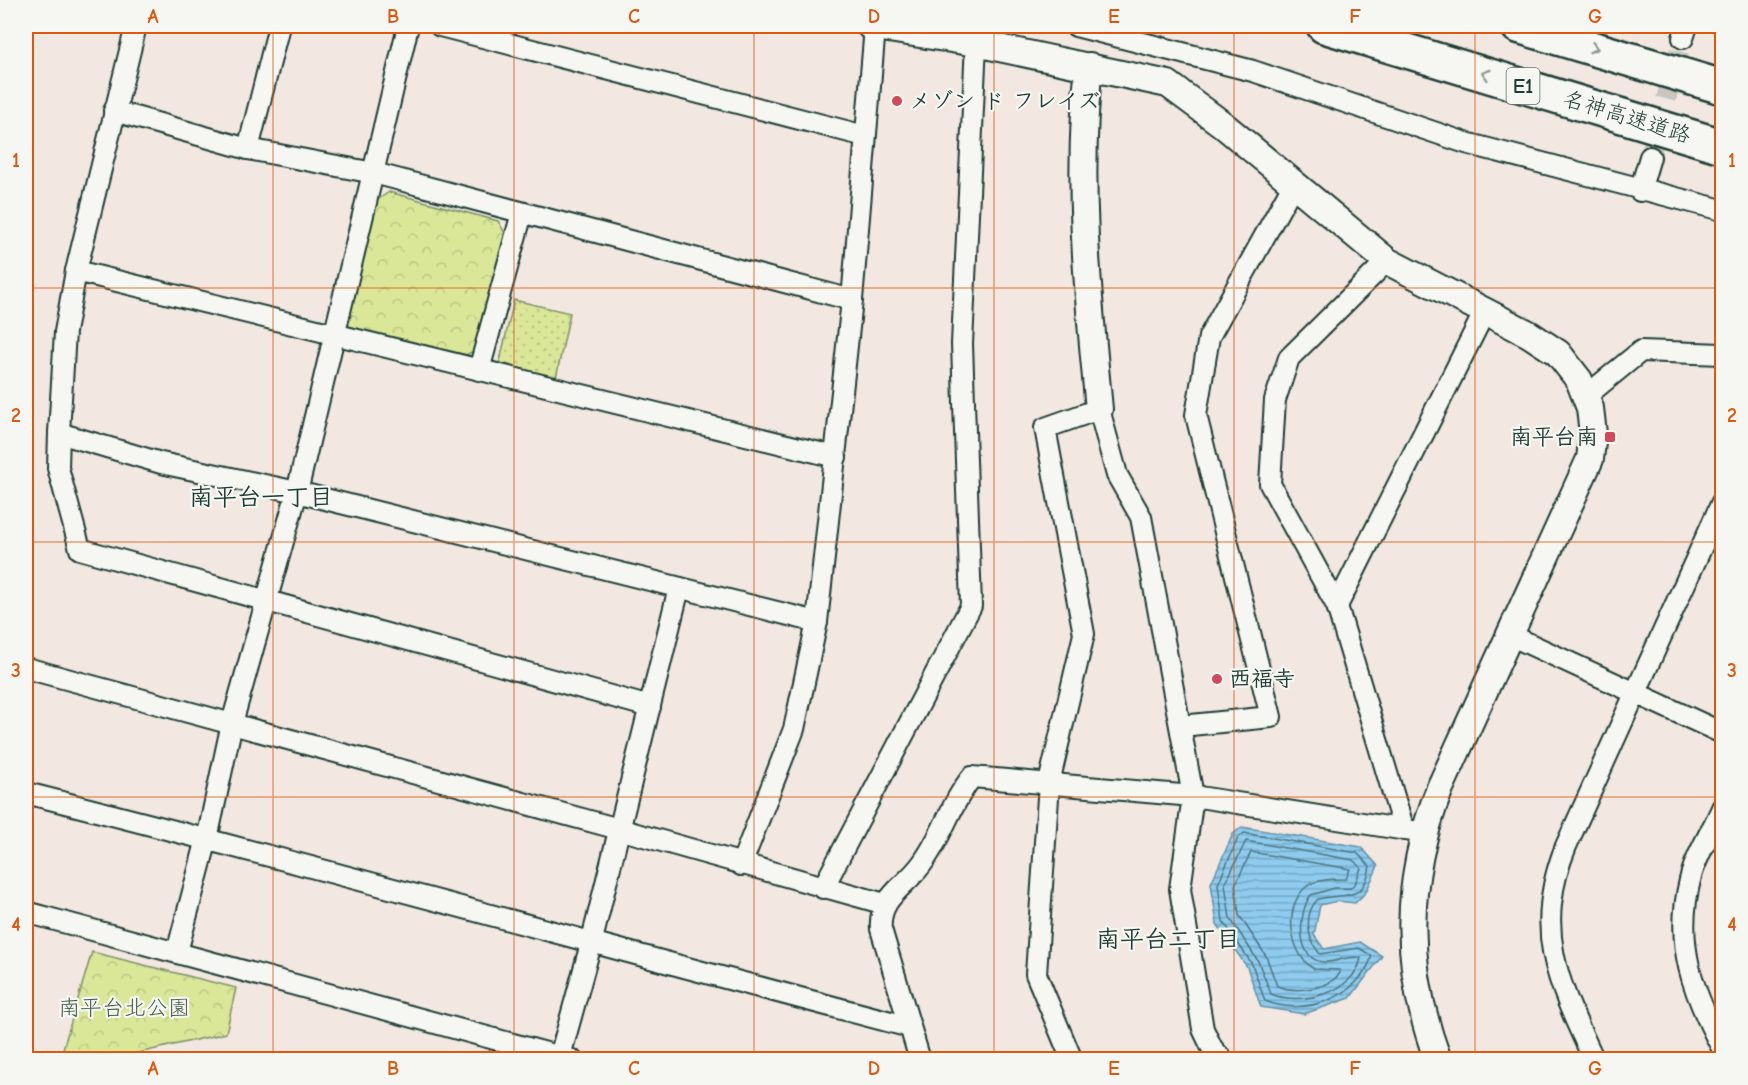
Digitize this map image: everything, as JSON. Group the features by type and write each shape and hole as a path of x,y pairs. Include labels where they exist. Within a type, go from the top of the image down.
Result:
{"highway":[{"name":"名神高速道路","path":"1324,26 1722,146"},
{"path":"1518,26 1722,87"}],"street":[{"path":"136,26 76,271 65,332 58,468 80,549 650,707"},
{"path":"248,149 279,26"},
{"path":"177,952 207,839 232,723 297,492 333,333 374,173 408,26"},
{"path":"440,26 865,136"},
{"path":"741,865 794,729 817,622 852,300 874,26 976,43 1168,84 1294,183 1387,261 1544,342 1558,353 1579,380 1586,396 1592,428 1590,459 1440,788 1415,832"},
{"path":"1076,26 1253,71 1466,142 1722,210"},
{"path":"823,888 971,606 962,344 976,43"},
{"path":"1089,66 1084,110 1085,191 1099,409 1117,476 1141,517 1181,726 1193,796 1180,889 1203,1029 1212,1048 1223,1059"},
{"path":"114,111 248,149 374,173 852,300"},
{"path":"1640,190 1650,156"},
{"path":"1181,726 1271,717 1196,415 1209,337 1294,183"},
{"path":"479,370 522,213"},
{"path":"1387,261 1289,358 1275,400 1270,484 1337,606 1415,832 1415,883 1411,940 1414,981 1425,1026 1438,1059"},
{"path":"76,271 836,457"},
{"path":"1337,606 1485,311"},
{"path":"1586,396 1641,351 1722,354"},
{"path":"1072,1059 1036,974 1049,783 1084,634 1045,428 1099,409"},
{"path":"59,433 161,463 297,492 817,622"},
{"path":"1594,1059 1566,1001 1555,967 1550,932 1551,897 1566,846 1722,502"},
{"path":"26,912 564,1058 678,588"},
{"path":"1510,635 1722,733"},
{"path":"26,668 619,829 885,904"},
{"path":"920,1059 881,929 881,916 885,904 920,867 961,791 972,777 1193,796 1415,832"},
{"path":"26,793 207,839 591,944 910,1027"},
{"path":"1722,808 1690,879 1684,934 1694,988 1722,1048"}],"green space":[{"path":"389,192 498,221 505,233 477,349 466,355 349,330 344,324 376,201"},
{"path":"514,300 570,313 556,378 499,365"},
{"name":"南平台北公園","path":"92,952 236,988 226,1033 112,1059 60,1059"}],"water":[{"path":"1242,827 1361,847 1378,866 1366,892 1355,903 1337,901 1320,905 1314,935 1324,949 1360,942 1382,956 1350,998 1304,1014 1261,1007 1247,967 1217,924 1211,883 1233,834"}],"tunnel":[{"path":"1650,157 1683,38"}],"place":[{"name":"メゾン ド フレイズ","path":"897,101"},
{"name":"南平台南","path":"1610,437"},
{"name":"西福寺","path":"1217,679"}],"district":[{"name":"南平台一丁目","path":"261,497"},
{"name":"南平台二丁目","path":"1168,939"}]}
